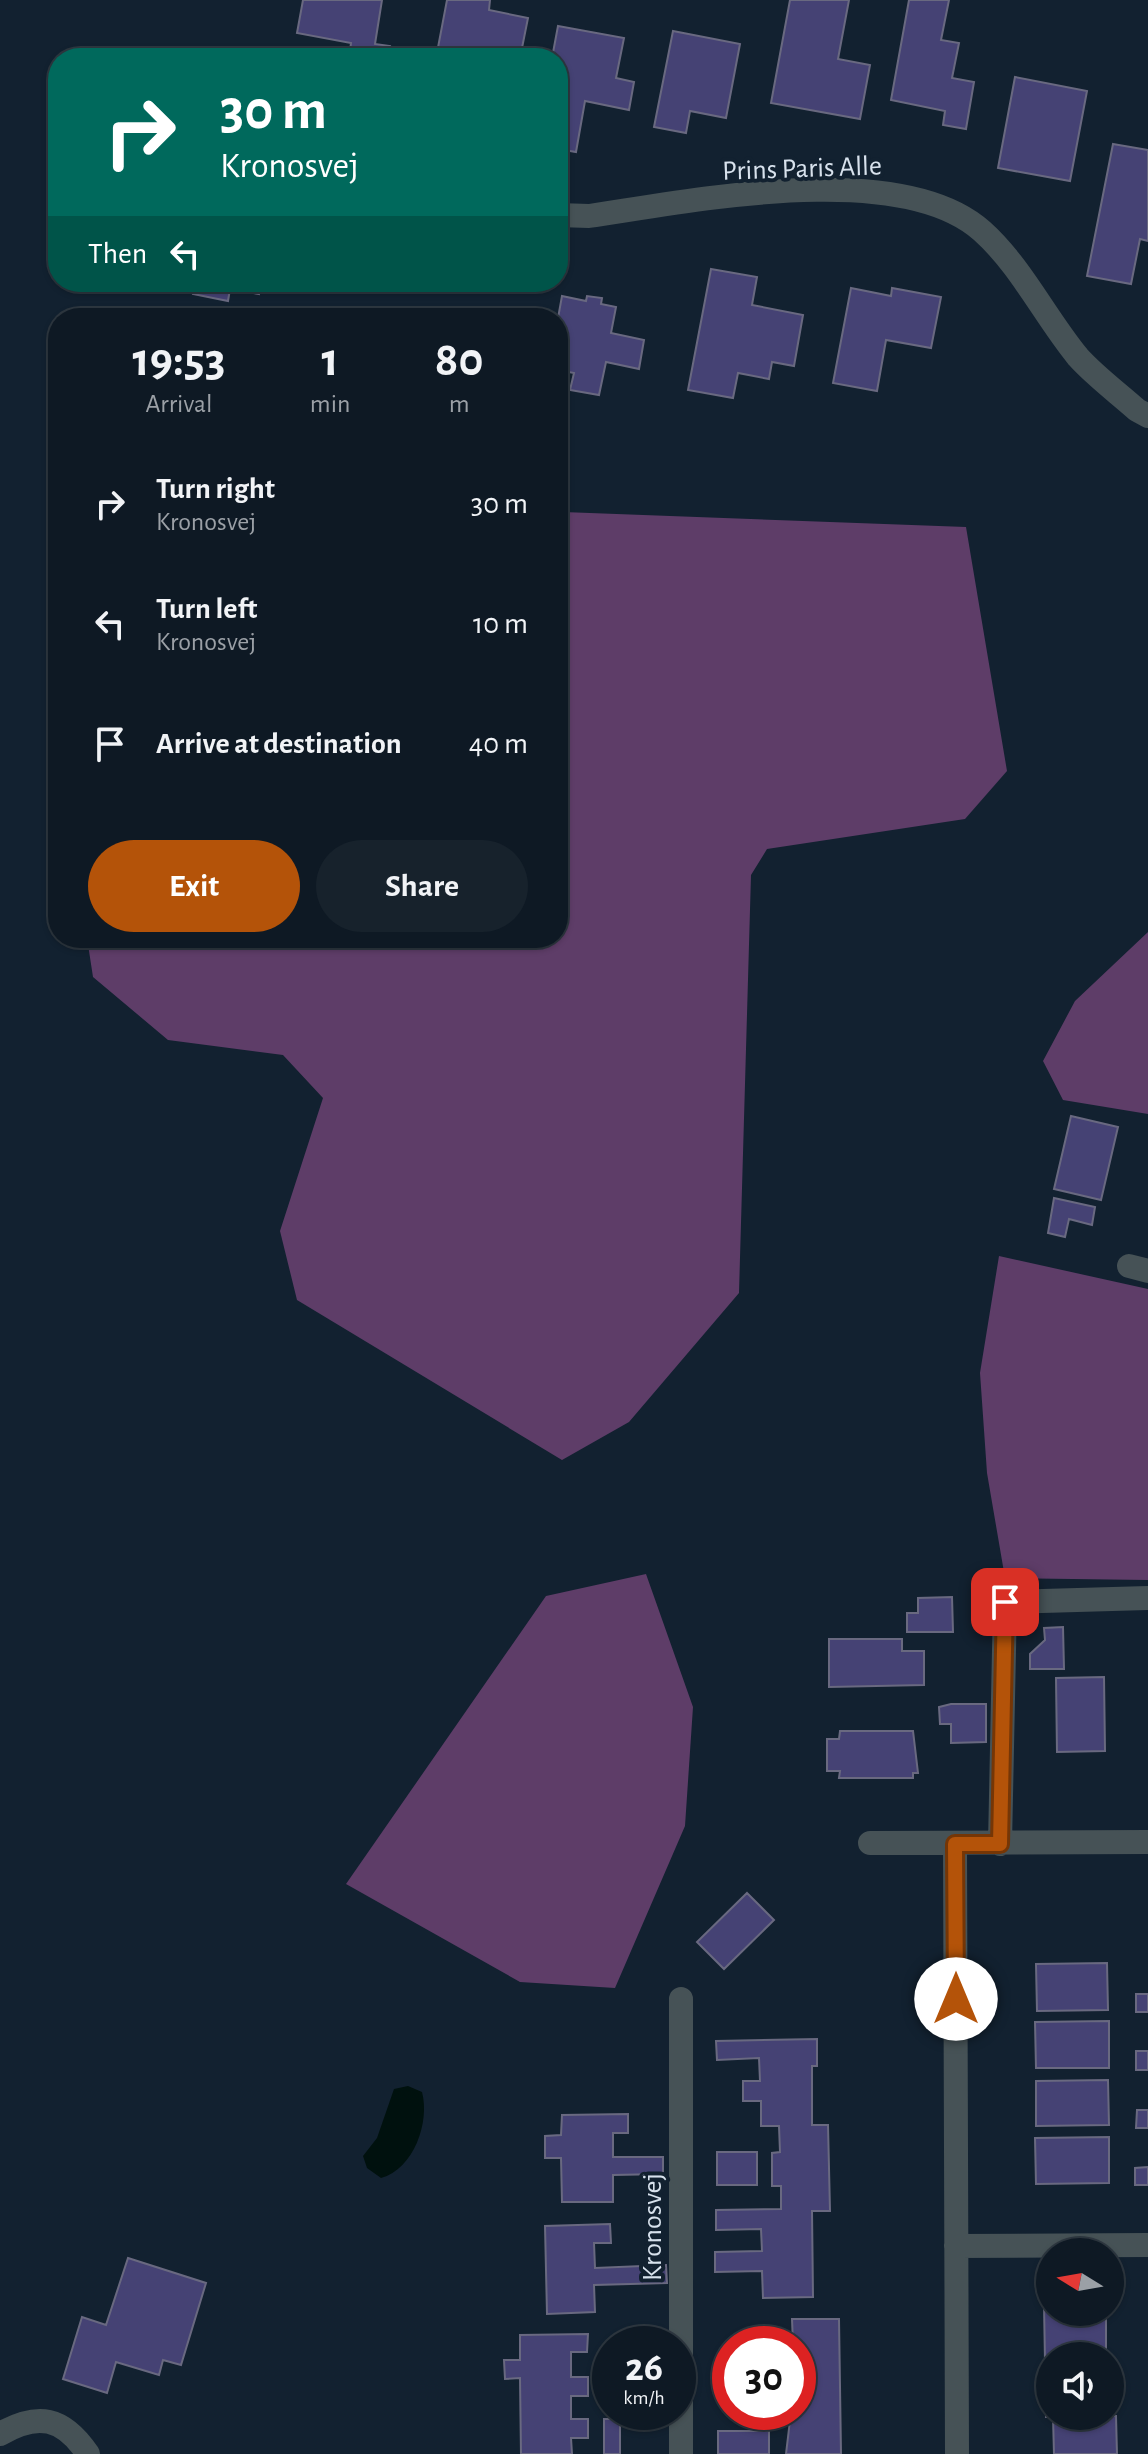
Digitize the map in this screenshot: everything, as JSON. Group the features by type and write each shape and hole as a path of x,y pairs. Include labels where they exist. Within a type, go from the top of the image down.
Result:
{"street":[{"name":"Prins Paris Alle","path":"568,215 589,216 690,201 809,191 905,194 945,207 981,229 1004,255 1079,358 1137,410 1148,416"},
{"path":"1000,1844 1005,1602 1148,1598"},
{"path":"870,1843 1148,1842"},
{"path":"955,1844 957,2454"},
{"name":"Kronosvej","path":"681,1999 681,2454"},
{"path":"956,2246 1148,2245"},
{"path":"0,2434 28,2420 55,2422 76,2436 88,2454"}],"shaded area":[{"path":"568,512 966,527 1007,771 965,819 767,849 751,875 739,1293 629,1422 562,1460 297,1300 280,1231 323,1098 283,1055 168,1040 93,977 89,948 568,948"},
{"path":"1148,932 1148,1114 1063,1100 1043,1061 1075,1001"},
{"path":"999,1256 1148,1289 1148,1580 1005,1578 987,1473 980,1373"},
{"path":"646,1574 693,1707 685,1826 615,1988 520,1982 346,1884 546,1596"},
{"path":"408,2086 422,2092 424,2117 421,2130 411,2155 393,2173 381,2178 367,2168 363,2156 377,2138 394,2089"}],"building":[{"path":"303,0 382,0 375,44 390,46 350,48 351,43 297,33"},
{"path":"447,0 490,0 489,10 528,18 522,48 438,48"},
{"path":"790,0 849,0 838,59 870,65 860,119 771,103"},
{"path":"909,0 949,0 941,40 959,43 952,78 974,82 966,129 943,125 945,111 891,100"},
{"path":"558,26 624,38 616,78 634,82 629,110 585,101 576,152 568,151 568,48 554,48"},
{"path":"673,31 740,44 726,118 690,111 686,133 654,127"},
{"path":"1015,77 1087,91 1070,181 998,168"},
{"path":"1113,144 1148,150 1148,241 1140,239 1131,284 1087,276"},
{"path":"711,269 757,277 752,305 803,315 794,366 772,362 769,379 738,373 733,398 688,390"},
{"path":"851,288 891,296 892,288 941,297 931,348 886,340 877,391 833,383"},
{"path":"193,292 230,292 228,301"},
{"path":"562,296 586,301 587,296 602,298 601,304 616,307 611,333 644,340 639,369 606,362 599,395 570,390 574,373 568,372 568,308 560,308"},
{"path":"1071,1116 1118,1127 1101,1200 1054,1189"},
{"path":"1054,1198 1095,1207 1092,1225 1069,1219 1065,1237 1048,1233"},
{"path":"952,1597 953,1632 907,1632 907,1613 918,1613 918,1598"},
{"path":"1063,1627 1064,1669 1030,1669 1030,1654 1045,1640 1044,1628"},
{"path":"829,1639 902,1639 902,1651 924,1651 924,1685 829,1687"},
{"path":"1104,1677 1105,1751 1057,1752 1056,1678"},
{"path":"986,1704 986,1742 951,1743 951,1724 940,1724 939,1707"},
{"path":"840,1731 913,1731 918,1773 913,1773 913,1778 839,1778 840,1771 827,1771 827,1739 839,1739"},
{"path":"747,1893 774,1920 724,1969 697,1942"},
{"path":"1107,1963 1108,2010 1037,2011 1036,1964"},
{"path":"1136,1994 1148,1994 1148,2012 1136,2012"},
{"path":"1109,2021 1109,2068 1036,2068 1035,2022"},
{"path":"817,2039 817,2066 812,2066 812,2125 828,2125 830,2211 812,2211 813,2297 763,2298 762,2271 715,2272 715,2252 762,2251 761,2229 716,2230 716,2210 781,2209 781,2186 772,2186 772,2153 780,2152 779,2126 761,2126 761,2101 743,2101 743,2081 760,2081 759,2058 717,2060 716,2041"},
{"path":"1136,2051 1148,2051 1148,2070 1136,2070"},
{"path":"1108,2080 1109,2125 1036,2126 1036,2081"},
{"path":"1137,2110 1148,2110 1148,2128 1136,2128"},
{"path":"628,2114 628,2133 613,2133 613,2157 663,2157 663,2174 613,2175 613,2202 562,2202 561,2158 545,2158 545,2136 561,2135 562,2115"},
{"path":"1109,2137 1109,2183 1036,2184 1035,2138"},
{"path":"717,2152 757,2152 757,2185 717,2185"},
{"path":"1148,2167 1148,2185 1135,2185 1135,2168"},
{"path":"610,2224 611,2243 594,2243 595,2268 666,2265 667,2283 594,2285 595,2312 547,2314 545,2226"},
{"path":"128,2258 206,2283 181,2365 163,2360 159,2375 116,2362 107,2393 63,2379 82,2317 106,2325"},
{"path":"792,2319 839,2319 841,2454 786,2454 789,2430 816,2430 816,2326 792,2326"},
{"path":"1044,2326 1106,2326 1106,2342 1045,2342"},
{"path":"588,2334 587,2352 571,2352 571,2377 588,2377 588,2396 571,2396 571,2419 588,2419 588,2438 571,2438 572,2454 521,2454 520,2378 505,2379 504,2360 520,2360 520,2335"},
{"path":"604,2430 620,2430 620,2454 604,2454"},
{"path":"1053,2430 1116,2430 1117,2454 1054,2454"},
{"path":"718,2431 769,2431 769,2454 718,2454"}],"route":[{"path":"956,1999 955,1844 1000,1844 1005,1602"}]}
